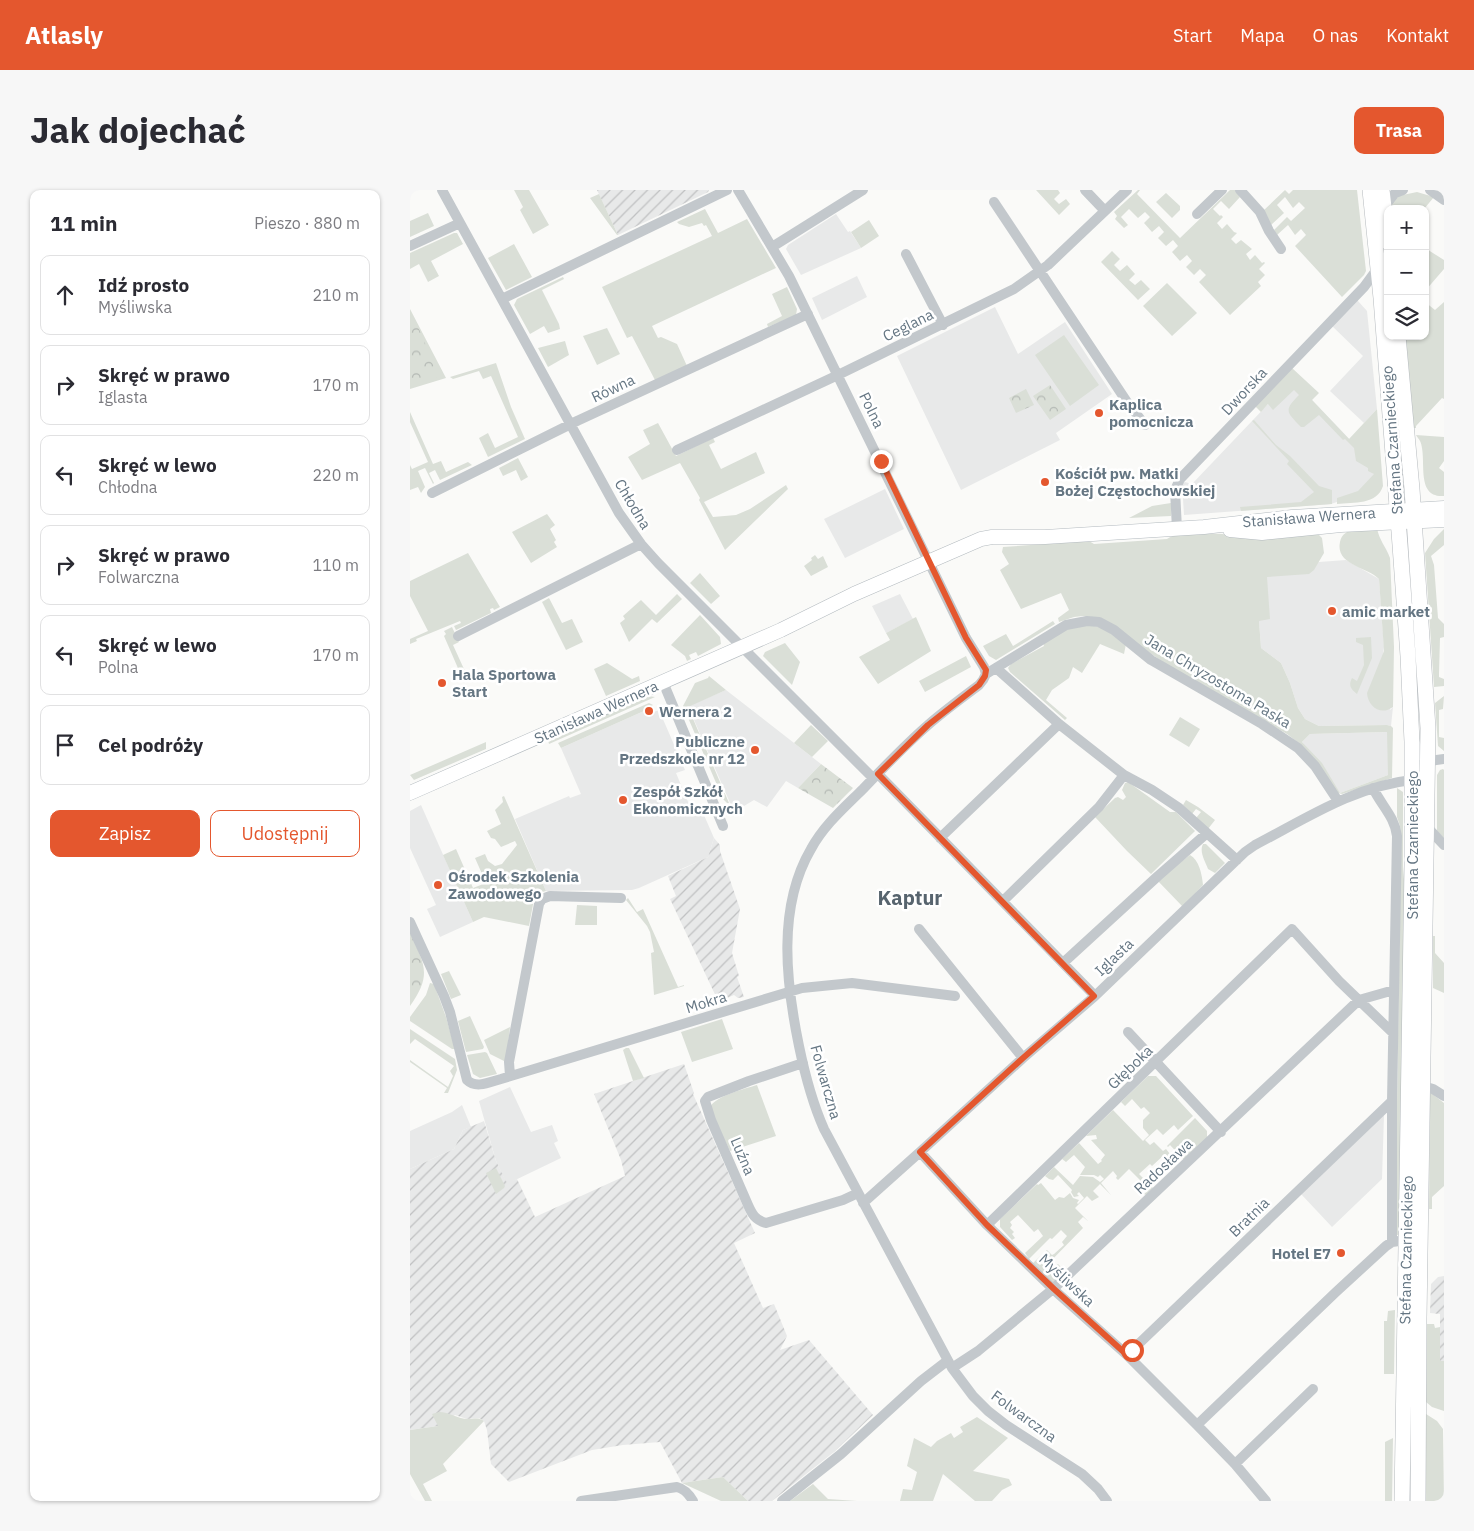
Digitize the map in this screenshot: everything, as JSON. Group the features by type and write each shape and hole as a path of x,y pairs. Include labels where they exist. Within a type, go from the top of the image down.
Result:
{"main road":[{"name":"Stefana Czarnieckiego","path":"1370,190 1381,298 1398,517 1408,656 1411,736 1412,857 1399,1241 1402,1501"},
{"path":"1382,190 1384,207"},
{"name":"Stefana Czarnieckiego","path":"1398,340 1426,672 1429,761 1418,1355 1418,1501"}],"street":[{"name":"Chłodna","path":"442,190 619,513 641,544 742,648 940,838 1094,996"},
{"path":"502,299 727,190"},
{"name":"Polna","path":"738,190 790,276 966,638 984,667 986,674"},
{"path":"772,247 863,190"},
{"path":"1085,190 1105,211"},
{"name":"Ceglana","path":"677,450 838,376 1014,289 1040,271 1127,190"},
{"path":"1197,214 1222,190"},
{"path":"1240,190 1258,209 1281,249"},
{"path":"1385,205 1391,196 1399,190"},
{"path":"1430,190 1444,200"},
{"path":"994,202 1127,402 1145,425"},
{"path":"410,246 460,224"},
{"path":"906,254 943,325"},
{"name":"Dworska","path":"1177,529 1175,490 1180,479 1364,287 1378,268"},
{"path":"1364,287 1376,290 1381,298"},
{"name":"Równa","path":"432,494 571,424 808,314"},
{"name":"Stanisława Wernera","path":"1414,516 1444,508"},
{"name":"Stanisława Wernera","path":"410,793 781,630 821,617 931,565 985,547 1045,537 1204,527 1292,517 1414,516 1444,520"},
{"path":"458,636 641,544"},
{"name":"Jana Chryzostoma Paska","path":"986,674 1066,625 1087,621 1099,622 1114,630 1151,660 1262,724 1298,748 1315,766 1338,802"},
{"path":"996,668 1059,724 1124,775 1152,790 1179,808 1237,860"},
{"name":"Folwarczna","path":"986,674 979,685 928,725 876,776 836,816 820,834 810,850 798,877 792,901 789,925 789,992 803,1063 815,1109 863,1203 950,1364 973,1396 988,1411 1006,1425 1082,1474 1098,1489 1107,1501"},
{"path":"663,682 723,826"},
{"path":"940,838 1059,724"},
{"path":"1411,736 1421,754 1429,761 1444,760"},
{"path":"1003,901 1099,807 1124,775"},
{"name":"Iglasta","path":"863,1203 1094,996 1245,852 1338,802 1373,788 1412,780"},
{"path":"1197,1425 1336,1292 1399,1241 1392,1101 1396,829 1392,818 1373,788"},
{"path":"1428,828 1444,845"},
{"path":"1063,963 1206,834"},
{"path":"510,1076 509,1062 539,904 542,899 550,896 621,898"},
{"name":"Mokra","path":"410,922 444,996 454,1028 464,1072 467,1080 471,1083 483,1084 802,988 852,983 955,996"},
{"path":"919,929 1023,1058"},
{"name":"Głęboka","path":"987,1225 1292,929 1339,981 1359,1000"},
{"name":"Radosława","path":"782,1501 842,1454 920,1380 978,1351 1054,1289 1359,1000 1394,990"},
{"path":"1359,1000 1393,1033"},
{"path":"1128,1032 1221,1132"},
{"name":"Luźna","path":"803,1063 708,1097 705,1101 720,1142 754,1218 759,1222 766,1223 843,1200 858,1193"},
{"path":"1423,1086 1433,1089 1444,1096"},
{"name":"Bratnia","path":"1127,1355 1392,1101"},
{"name":"Myśliwska","path":"920,1152 987,1225 1127,1355 1197,1425 1235,1464 1266,1501"},
{"path":"1235,1464 1313,1390"},
{"path":"581,1501 677,1487 687,1492 693,1501"}],"shaded area":[{"path":"597,190 709,190 618,235"},
{"path":"836,214 861,248 801,275 786,249 788,245"},
{"path":"857,276 867,297 822,320 812,298"},
{"path":"1358,298 1358,301 1367,311 1377,409 1364,423 1330,391 1363,356 1331,325"},
{"path":"995,307 1018,354 1065,322 1112,394 1056,433 1060,440 961,490 897,356"},
{"path":"1292,379 1379,470 1357,495 1331,504 1184,515 1182,483 1192,484"},
{"path":"885,489 904,529 845,558 824,519"},
{"path":"1346,560 1379,579 1383,655 1390,710 1393,707 1391,726 1319,726 1305,719 1298,708 1281,663 1261,648 1259,621 1263,574 1319,562"},
{"path":"900,594 913,619 886,633 872,606"},
{"name":"Publiczne Przedszkole nr 12","path":"726,690 821,764 798,788 786,781 767,807 754,800 734,812 688,706"},
{"name":"Zespół Szkół Ekonomicznych","path":"659,710 685,770 676,773 691,809 700,806 714,838 708,857 632,890 546,891 515,819 569,796 570,798 581,794 561,748 644,711 646,715"},
{"path":"1388,732 1388,775 1340,793 1302,742 1310,734"},
{"path":"421,805 473,922 440,937 427,909 436,905 410,848 410,811"},
{"path":"714,838 720,845 720,851 740,909 732,953 744,997 738,998 734,995 727,998 726,1003 720,1005 670,899 676,896 668,876 708,857"},
{"path":"684,1064 693,1094 755,1233 734,1243 763,1308 774,1304 787,1336 780,1350 809,1340 873,1415 834,1452 772,1501 748,1501 723,1477 682,1483 660,1442 592,1450 509,1482 491,1464 487,1430 484,1421 479,1418 467,1419 455,1415 438,1426 410,1430 410,1169 454,1149 463,1130 484,1121 496,1161 507,1183 517,1179 535,1217 625,1176 621,1160 594,1094"},
{"path":"510,1087 531,1132 552,1125 558,1141 554,1143 561,1158 507,1184 496,1161 479,1101"},
{"path":"462,1105 471,1127 463,1130 454,1149 410,1169 410,1131 452,1112"},
{"path":"1384,1115 1382,1179 1332,1227 1301,1194"},
{"path":"1444,1276 1444,1361 1440,1361 1440,1314 1430,1313 1431,1284 1438,1277"}],"green space":[{"path":"514,190 529,190 549,225 533,234 520,210 523,207"},
{"path":"1036,190 1058,190 1060,193 1054,199 1059,204 1066,199 1070,204 1059,215"},
{"path":"1140,190 1137,194 1180,238 1230,190 1236,190 1240,197 1229,209 1221,201 1213,209 1223,217 1217,223 1222,229 1227,224 1237,233 1231,239 1236,244 1241,240 1252,249 1246,254 1250,260 1255,255 1262,263 1265,263 1259,269 1265,275 1258,282 1261,286 1230,315 1199,282 1206,275 1200,269 1194,275 1186,267 1192,261 1187,255 1180,261 1172,252 1178,246 1173,240 1166,246 1158,238 1164,232 1159,226 1152,232 1144,223 1150,217 1145,212 1138,218 1129,209 1121,217 1128,225 1124,228 1115,219 1117,216 1114,212"},
{"path":"1285,190 1289,194 1293,190 1357,190 1366,271 1342,297 1295,246 1306,235 1301,229 1295,235 1288,225 1277,235 1274,230 1287,217 1291,221 1305,208 1299,202 1293,208 1285,197 1277,205 1284,213 1271,225 1263,211"},
{"path":"1417,192 1434,197 1427,205 1390,205 1398,196"},
{"path":"1166,193 1180,206 1180,210 1172,218 1156,202"},
{"path":"599,194 618,235 590,198"},
{"path":"705,209 718,233 747,219 776,268 652,326 658,338 661,337 677,344 687,366 655,380 632,336 627,338 602,287 712,236 706,225 704,226 702,223 689,227 677,222"},
{"path":"428,213 434,226 410,237 410,221"},
{"path":"869,220 879,236 861,248 851,232"},
{"path":"457,233 463,244 431,261 439,276 428,282 419,264 410,269 410,253"},
{"path":"514,244 532,277 506,290 488,258"},
{"path":"1112,251 1120,259 1114,265 1120,271 1127,265 1135,274 1129,280 1135,285 1141,280 1150,289 1138,300 1101,262"},
{"path":"1429,251 1444,260 1444,269 1429,286"},
{"path":"563,277 564,279 542,290 560,329 548,333 544,326 530,334 514,305 517,299"},
{"path":"1167,283 1197,313 1172,336 1143,306"},
{"path":"787,287 797,309 796,315 768,327 767,324 782,316 772,294"},
{"path":"1444,302 1444,399 1442,398 1416,428 1412,428 1402,340 1429,340 1429,305 1435,310"},
{"path":"410,309 446,378 410,389"},
{"path":"410,320 418,327 437,378 410,386"},
{"path":"607,328 620,354 597,365 583,336"},
{"path":"1064,335 1099,385 1070,406 1035,355"},
{"path":"565,341 569,355 548,367 538,348"},
{"path":"496,363 511,407 525,439 488,457 479,438 488,433 495,448 518,437 491,376 483,379 479,371 453,379 450,377"},
{"path":"1292,368 1319,393 1312,400 1349,439 1377,409 1383,486 1376,497 1370,500 1337,504 1337,498 1358,491 1374,474 1356,461 1354,448 1345,439 1343,440 1319,415 1304,427 1301,427 1290,415 1289,411 1289,408 1299,395 1294,390 1273,410 1268,404 1261,412 1255,406"},
{"path":"1050,385 1066,409 1050,420 1033,396"},
{"path":"1026,389 1034,405 1016,413 1009,398"},
{"path":"410,412 433,464 441,461 446,472 468,462 472,465 440,480 435,470 429,473 433,484 425,468 418,471 425,487 421,493 418,487 410,490 410,465 412,469 428,462 410,422"},
{"path":"1254,420 1276,445 1290,456 1319,486 1332,490 1332,504 1241,511 1240,507 1301,502 1314,492 1287,464 1289,461 1252,421"},
{"path":"658,423 676,456 713,438 715,442 709,445 721,469 756,452 765,473 704,502 713,517 736,515 750,509 786,485 788,489 725,550 699,500 700,498 680,463 642,480 628,457 650,444 643,430"},
{"path":"1416,435 1444,437 1444,461 1439,468 1444,472 1444,496 1435,495 1429,491 1425,484 1422,448"},
{"path":"518,458 528,477 521,481 516,470 503,476 499,468"},
{"path":"1171,503 1171,516 1129,518 1152,506"},
{"path":"547,514 555,525 550,529 556,540 554,542 557,547 531,563 512,532"},
{"path":"1377,528 1390,558 1394,647 1393,707 1384,711 1373,706 1367,693 1384,651 1379,579 1347,561 1342,556 1340,550 1340,542 1345,533 1355,529"},
{"path":"1444,529 1444,545 1431,556 1434,565 1438,618 1444,624 1444,637 1440,638 1439,677 1444,679 1444,686 1434,687 1425,553 1434,539"},
{"path":"1317,533 1322,538 1324,553 1314,570 1309,574 1267,577 1270,619 1259,621 1261,648 1281,663 1298,708 1305,719 1319,726 1387,725 1393,728 1392,778 1342,794 1338,793 1300,744 1287,734 1169,666 1100,619 1083,616 1059,622 1058,618 1069,610 1061,593 1021,609 1000,570 1009,564 1002,552 1003,547 1089,541 1094,544 1167,539 1184,534 1259,536","holes":["1387,732 1388,775 1340,793 1322,763 1302,742 1310,734"]},
{"path":"468,553 500,607 494,610 493,608 490,609 491,613 456,630 454,626 461,623 460,621 416,639 417,641 410,644 410,639 428,631 410,596 410,581"},
{"path":"815,555 818,559 823,556 828,567 811,576 804,566"},
{"path":"700,573 720,596 711,604 690,583"},
{"path":"677,594 682,599 657,623 652,619 629,642 620,623 625,619 623,616 641,600 656,615"},
{"path":"549,598 562,623 572,619 583,642 566,650 542,602"},
{"path":"700,615 720,637 721,644 698,656 696,652 689,655 691,659 687,661 685,656 671,645"},
{"path":"916,617 931,651 878,684 859,657 890,640 886,633"},
{"path":"1053,621 1055,624 996,660 989,656 983,646 1006,634 1013,646"},
{"path":"1085,624 1103,628 1126,644 1124,654 1100,644 1082,673 1073,667 1069,678 1052,690 1046,700 1067,718 1065,720 1010,672 1008,668 1011,664 1044,646 1042,640 1062,629"},
{"path":"452,627 459,642 453,645 469,680 464,682 444,636 446,634 444,631"},
{"path":"1371,637 1372,658 1357,694 1353,691 1350,683 1352,678 1357,681 1364,665 1363,645 1356,642 1356,638"},
{"path":"785,643 800,662 792,685 763,656 765,652"},
{"path":"966,656 971,667 925,692 919,681"},
{"path":"607,663 632,679 639,676 640,681 606,696 594,669"},
{"path":"709,676 726,690 688,707 729,803 723,799 683,706 695,683"},
{"path":"648,696 655,697 549,744 548,740"},
{"path":"1444,696 1443,709 1439,710 1439,737 1444,738 1444,751 1438,746 1435,703"},
{"path":"649,703 653,705 644,711 561,748 558,743"},
{"path":"1180,717 1200,729 1189,747 1169,735"},
{"path":"811,725 828,741 812,757 794,743"},
{"path":"486,742 486,749 414,780 410,775"},
{"path":"821,764 853,788 833,808 798,788"},
{"path":"1443,769 1444,838 1437,831 1437,775"},
{"path":"1128,782 1170,812 1176,812 1195,831 1151,874 1095,817 1115,798 1118,797 1123,800 1126,797 1122,790 1125,783"},
{"path":"1397,788 1403,792 1403,867 1406,904 1400,1234 1395,1236 1401,836 1397,817"},
{"path":"504,796 546,891 535,894 529,926 484,917 473,922 443,855 456,849 473,888 486,883 475,858 485,854 488,861 495,866 502,864 517,845 515,841 501,847 495,839 491,838 487,831 501,824 495,810 503,802 502,797"},
{"path":"1186,800 1215,820 1208,829 1196,818 1201,812 1196,809 1192,814 1183,805"},
{"path":"1203,844 1206,844 1225,863 1215,873 1208,869 1204,860 1202,853"},
{"path":"1190,855 1198,864 1203,885 1183,907 1157,880"},
{"path":"628,898 637,912 643,909 678,987 684,986 654,995 651,953 654,952 650,932 626,900"},
{"path":"577,905 597,906 597,925 575,925"},
{"path":"410,933 422,962 424,978 410,1006"},
{"path":"1433,936 1435,936 1435,953 1444,963 1444,993 1433,988"},
{"path":"449,971 461,995 451,999 441,974"},
{"path":"430,983 434,984 455,1049 452,1049 410,1021 410,1017 426,995"},
{"path":"470,1016 484,1047 483,1049 466,1052 458,1021"},
{"path":"722,1019 733,1049 692,1062 681,1032"},
{"path":"510,1027 506,1062 490,1054 484,1040"},
{"path":"410,1029 455,1059 457,1070 448,1093 444,1093 447,1088 410,1062 410,1060 448,1087 453,1076 450,1071 454,1066 415,1039 410,1044"},
{"path":"629,1048 644,1078 633,1081 623,1050"},
{"path":"485,1052 497,1074 480,1078 473,1074 467,1055"},
{"path":"1148,1076 1156,1076 1193,1116 1178,1130 1174,1125 1163,1135 1157,1129 1145,1140 1150,1145 1154,1142 1163,1151 1166,1149 1170,1154 1168,1157 1165,1154 1152,1166 1150,1164 1139,1174 1153,1188 1146,1195 1144,1194 1151,1187 1143,1180 1138,1185 1139,1188 1136,1185 1140,1180 1129,1169 1118,1180 1113,1171 1101,1183 1111,1195 1100,1184 1093,1191 1099,1197 1092,1201 1087,1196 1075,1208 1089,1222 1083,1217 1078,1222 1083,1228 1047,1265 1052,1270 1058,1264 1066,1272 1056,1282 1052,1282 1033,1263 1047,1250 1052,1255 1054,1254 1064,1245 1062,1242 1067,1236 1061,1230 1029,1259 1025,1253 1043,1236 1038,1229 1034,1232 1018,1215 1010,1222 1012,1225 1010,1228 1014,1232 1012,1234 1015,1238 1012,1240 1000,1227 1000,1219 1037,1184 1041,1183 1055,1200 1059,1197 1064,1198 1070,1193 1073,1198 1079,1200 1078,1204 1084,1198 1079,1192 1077,1194 1079,1196 1074,1197 1071,1192 1072,1190 1058,1175 1053,1180 1045,1176 1054,1167 1073,1185 1080,1176 1093,1177 1100,1182 1104,1179 1100,1175 1098,1177 1094,1175 1080,1175 1085,1167 1074,1155 1066,1162 1062,1159 1079,1143 1098,1164 1102,1161 1105,1155 1091,1140 1097,1139 1096,1135 1086,1136 1113,1110 1143,1141 1149,1135 1143,1128 1143,1120 1150,1113 1144,1107 1141,1109 1132,1099 1125,1106 1121,1102"},
{"path":"757,1085 776,1136 730,1151 711,1113 710,1107 724,1096"},
{"path":"1430,1092 1444,1103 1444,1186 1432,1197 1432,1209 1429,1209"},
{"path":"1195,1118 1207,1131 1207,1139 1184,1160 1170,1145 1167,1146"},
{"path":"496,1168 505,1186 496,1194 486,1173"},
{"path":"1395,1310 1394,1374 1384,1374 1384,1321 1387,1321 1388,1311"},
{"path":"1427,1324 1434,1324 1435,1328 1440,1327 1440,1361 1444,1361 1444,1411 1432,1407 1426,1402"},
{"path":"439,1412 464,1419 484,1421 443,1464 447,1471 423,1484 432,1501 425,1501 410,1474 410,1430 438,1426 432,1414"},
{"path":"1426,1414 1437,1421 1443,1429 1444,1501 1426,1501"},
{"path":"977,1417 1008,1438 973,1471 1009,1479 1012,1485 1002,1490 992,1501 975,1501 943,1474 933,1501 900,1501 903,1489 912,1490 917,1472 907,1466 914,1438 931,1447 951,1433 954,1438 963,1432 960,1427"},
{"path":"1393,1438 1392,1501 1385,1501 1385,1442"},
{"path":"723,1477 748,1501 721,1501 682,1483"},
{"path":"813,1484 828,1499 857,1501 790,1501"}],"place":[{"name":"Kaplica pomocnicza","path":"1099,413"},
{"name":"Kościół pw. Matki Bożej Częstochowskiej","path":"1045,482"},
{"name":"amic market","path":"1332,611"},
{"name":"Hala Sportowa Start","path":"442,683"},
{"name":"Wernera 2","path":"649,711"},
{"name":"Publiczne Przedszkole nr 12","path":"755,750"},
{"name":"Zespół Szkół Ekonomicznych","path":"623,800"},
{"name":"Ośrodek Szkolenia Zawodowego","path":"438,885"},
{"name":"Hotel E7","path":"1341,1253"}],"district":[{"name":"Kaptur","path":"910,897"}],"route":[{"path":"881,461 966,638 986,670 986,674 979,685 928,725 878,774 1094,996 920,1152 987,1225 1054,1289 1127,1355 1132,1350"}]}
